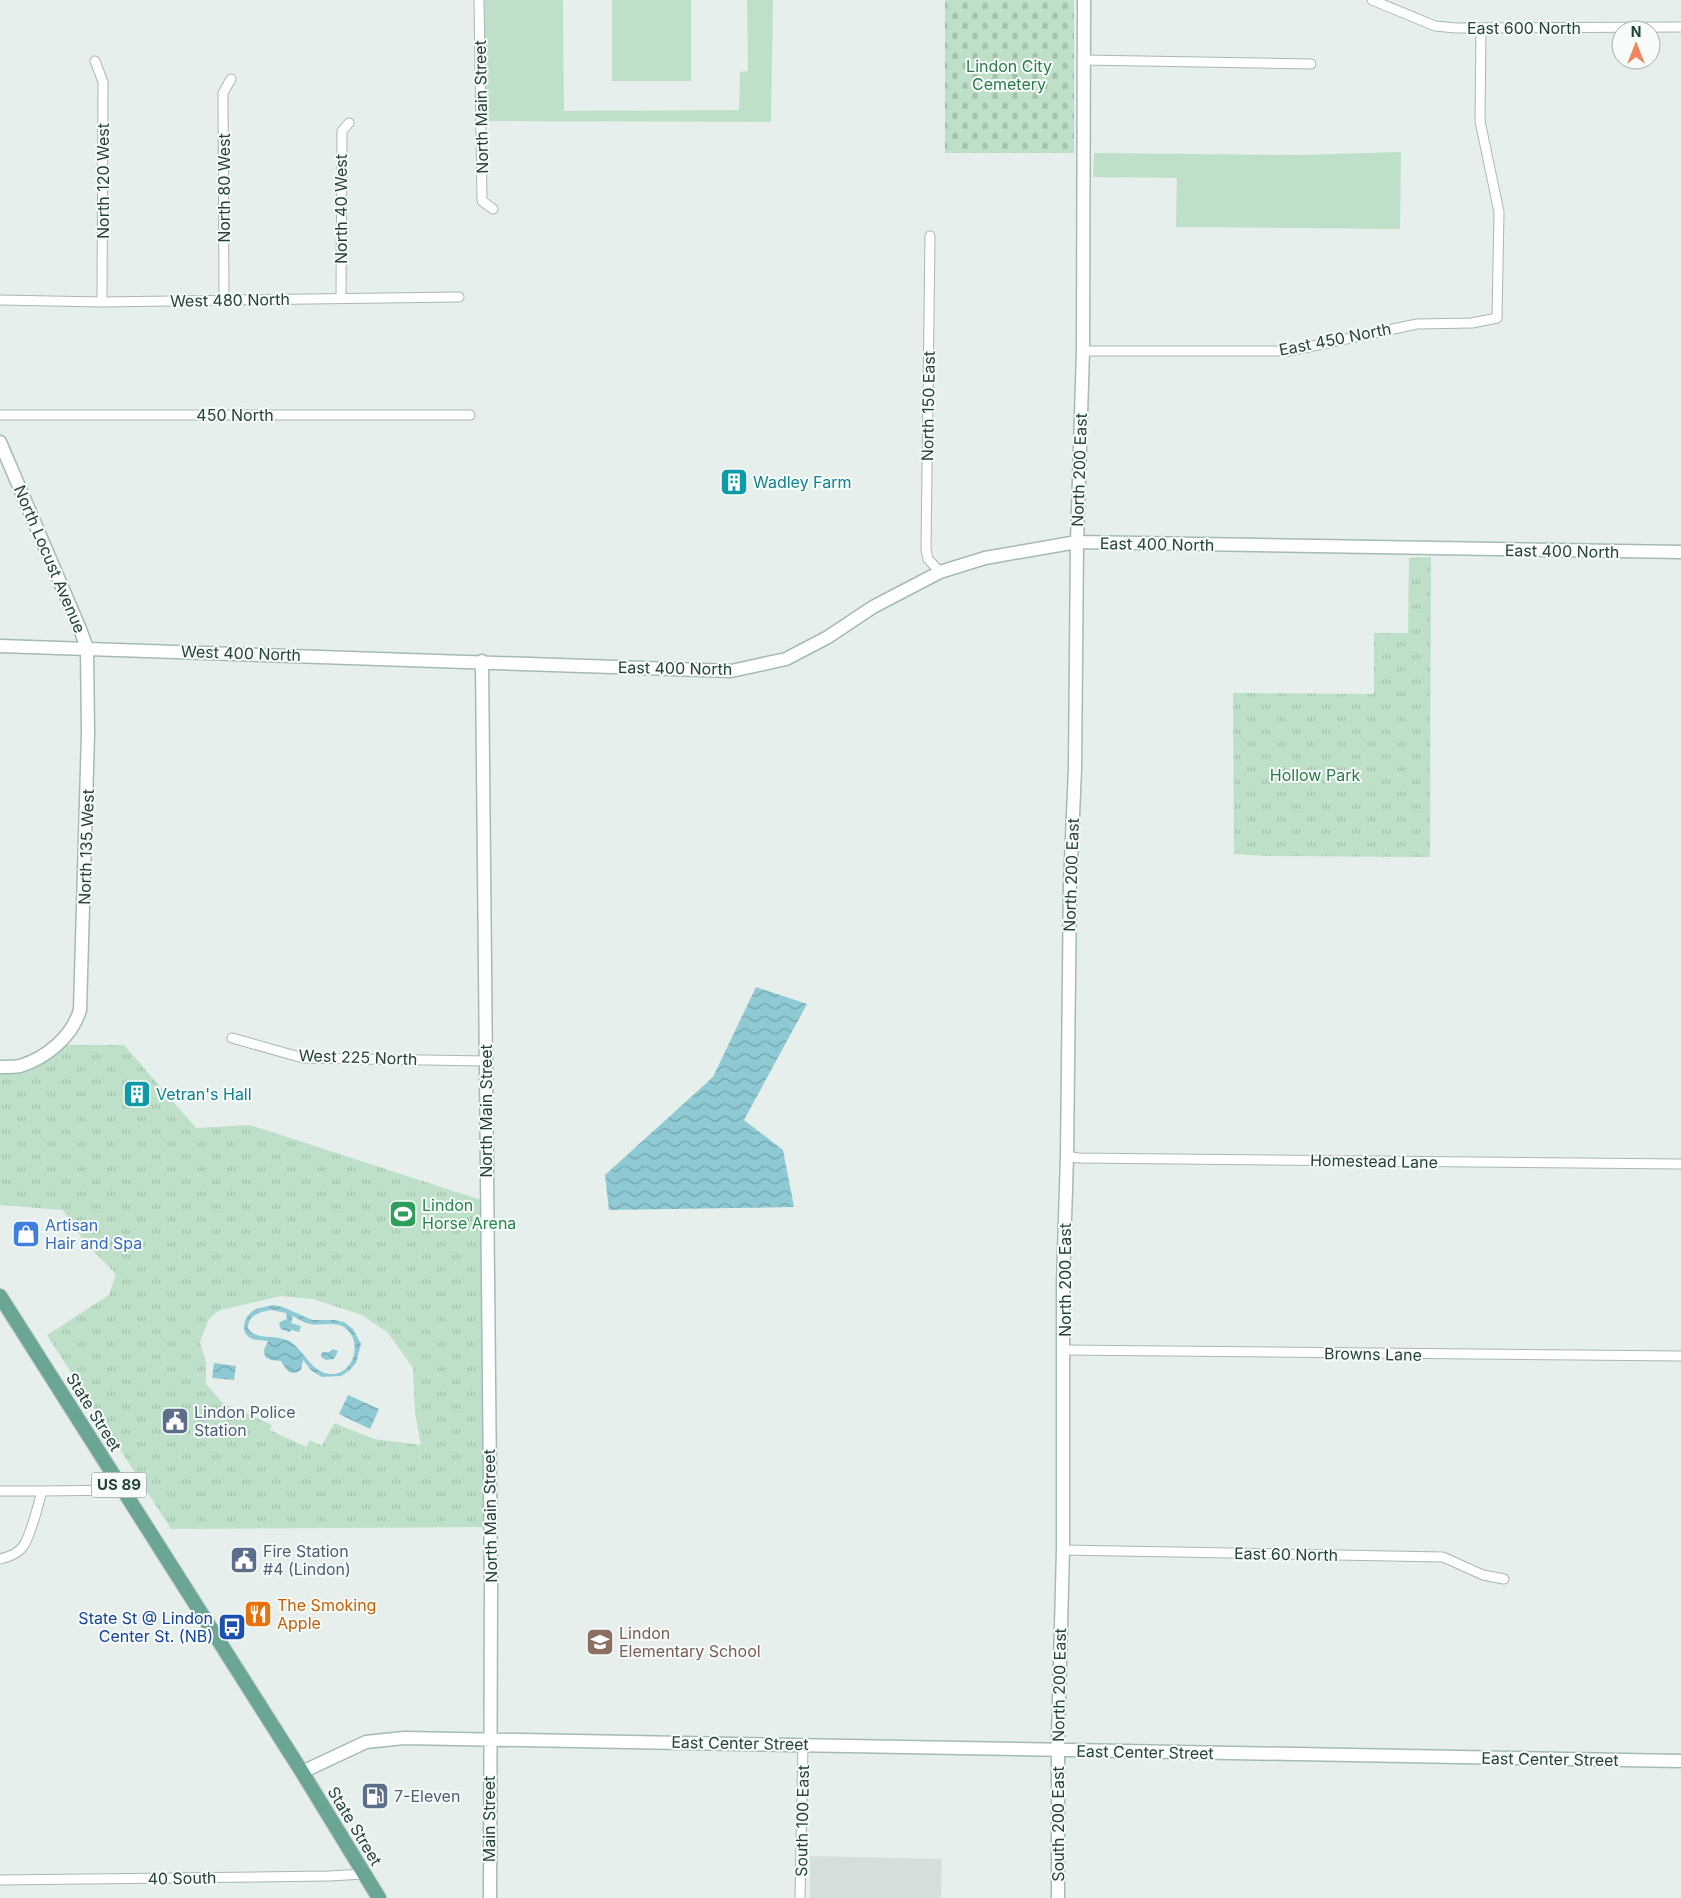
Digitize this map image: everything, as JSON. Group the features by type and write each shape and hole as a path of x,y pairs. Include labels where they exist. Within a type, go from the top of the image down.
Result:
{"main road":[{"name":"State Street","path":"0,1296 302,1772 379,1898"}],"street":[{"name":"North Main Street","path":"479,0 482,201 493,209"},
{"name":"North 200 East","path":"1058,1750 1063,1550 1063,1283 1067,1156 1070,884 1075,769 1077,542 1083,351 1084,0"},
{"name":"East 600 North","path":"1372,0 1435,26 1481,28 1681,27"},
{"name":"East 450 North","path":"1083,351 1289,351 1417,324 1472,323 1497,318 1499,212 1480,121 1481,28"},
{"path":"1083,60 1311,64"},
{"name":"North 120 West","path":"95,61 103,82 102,302"},
{"name":"North 80 West","path":"224,300 223,93 231,79"},
{"name":"North 40 West","path":"341,298 342,131 349,123"},
{"name":"North 150 East","path":"930,236 926,549 928,559 940,572"},
{"name":"West 480 North","path":"0,300 102,302 459,297"},
{"name":"450 North","path":"0,415 470,415"},
{"name":"North Locust Avenue","path":"0,442 80,629 86,648"},
{"name":"East 400 North","path":"482,662 732,671 786,659 828,637 873,607 940,572 985,558 1077,542 1681,552"},
{"name":"West 400 North","path":"0,646 482,662"},
{"name":"North 135 West","path":"0,1067 19,1066 43,1056 71,1031 78,1018 81,994 88,780 86,648"},
{"name":"North Main Street","path":"482,662 491,1584 489,1740"},
{"name":"West 225 North","path":"232,1038 303,1058 486,1061"},
{"name":"Homestead Lane","path":"1067,1156 1078,1158 1681,1164"},
{"name":"Browns Lane","path":"1064,1350 1681,1356"},
{"path":"0,1491 123,1490"},
{"path":"0,1558 16,1552 24,1545 42,1491"},
{"name":"East 60 North","path":"1063,1550 1443,1557 1483,1575 1504,1579"},
{"name":"East Center Street","path":"302,1772 366,1742 404,1738 1681,1761"},
{"name":"Main Street","path":"489,1740 490,1898"},
{"name":"South 100 East","path":"800,1898 803,1744"},
{"name":"South 200 East","path":"1058,1750 1058,1898"},
{"name":"40 South","path":"0,1880 364,1874"}],"shaded area":[{"path":"810,1856 942,1859 941,1898 810,1898"}],"green space":[{"path":"483,0 563,0 564,111 739,110 740,72 748,71 747,0 773,0 771,122 485,121"},
{"path":"612,0 691,0 691,81 612,81"},
{"name":"Lindon City Cemetery","path":"945,0 1074,0 1074,153 945,153"},
{"path":"1401,152 1400,229 1176,227 1177,178 1093,177 1094,153 1299,155"},
{"name":"Hollow Park","path":"1431,557 1430,857 1234,854 1233,693 1374,694 1374,633 1408,633 1409,558"},
{"path":"64,1045 124,1045 196,1128 250,1125 487,1202 490,1527 171,1529 47,1335 109,1295 116,1274 86,1244 63,1210 0,1205 0,1073","holes":["281,1296 313,1299 362,1315 388,1333 413,1368 415,1413 421,1445 374,1439 334,1423 322,1446 310,1440 306,1447 270,1430 272,1425 223,1403 206,1384 206,1362 200,1342 208,1321 214,1314 221,1310"]}],"water":[{"path":"756,987 807,1004 744,1120 783,1150 794,1207 609,1210 605,1175 713,1077"},
{"path":"273,1305 283,1307 312,1320 344,1322 353,1329 361,1344 356,1363 341,1376 322,1377 312,1371 303,1360 301,1370 291,1373 281,1361 265,1357 264,1350 268,1341 255,1340 249,1337 244,1329 244,1325 247,1317 254,1310","holes":["271,1310 286,1313 287,1319 280,1322 279,1325 281,1329 289,1332 292,1330 299,1332 301,1326 291,1323 293,1316 310,1324 336,1324 344,1327 354,1340 355,1348 350,1363 345,1369 338,1373 330,1374 323,1372 312,1365 295,1345 289,1341 255,1335 248,1328 252,1317 259,1313"]},
{"path":"333,1349 338,1351 334,1359 326,1360 321,1357 322,1352 329,1352"},
{"path":"214,1363 236,1366 234,1380 212,1378"},
{"path":"348,1395 379,1409 370,1429 339,1414"}],"place":[{"name":"Wadley Farm","path":"734,482"},
{"name":"Vetran's Hall","path":"137,1094"},
{"name":"Lindon Horse Arena","path":"403,1214"},
{"name":"Artisan Hair and Spa","path":"26,1234"},
{"name":"Lindon Police Station","path":"175,1421"},
{"name":"Fire Station #4 (Lindon)","path":"244,1560"},
{"name":"The Smoking Apple","path":"258,1614"},
{"name":"State St @ Lindon Center St. (NB)","path":"232,1627"},
{"name":"Lindon Elementary School","path":"600,1642"},
{"name":"7-Eleven","path":"375,1796"}]}
